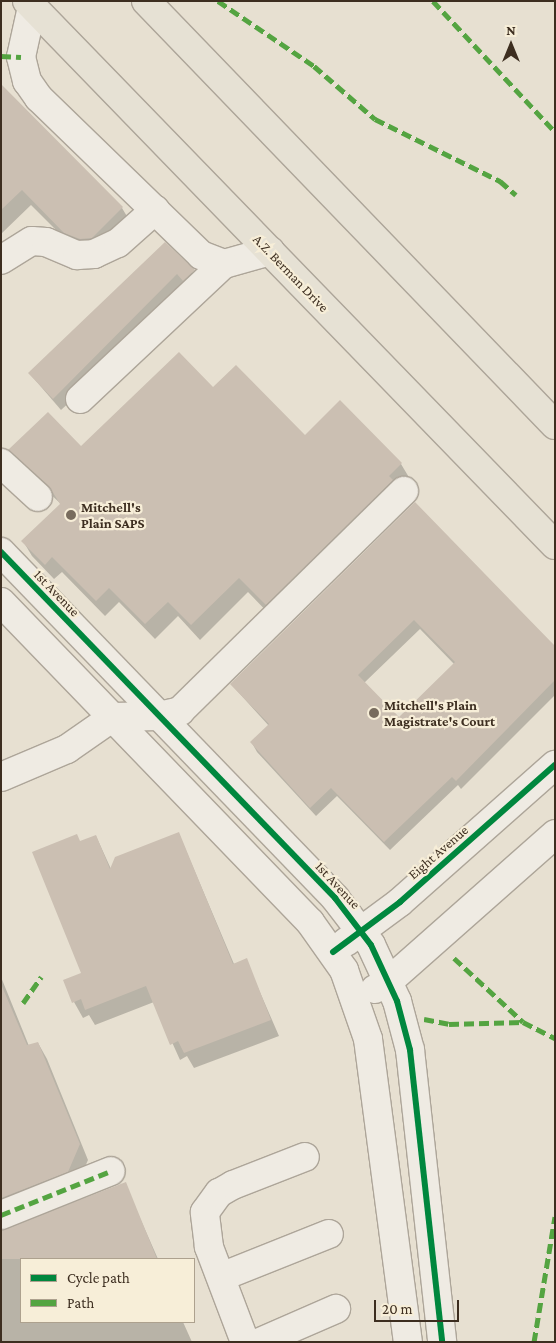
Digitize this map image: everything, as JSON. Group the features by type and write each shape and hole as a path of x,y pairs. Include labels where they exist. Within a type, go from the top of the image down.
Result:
{"main road":[{"path":"146,1 555,425"},
{"name":"A.Z. Berman Drive","path":"29,4 555,545"}],"street":[{"path":"29,4 21,57 27,81 202,255 224,264"},
{"path":"1,260 32,242 46,242 77,255 94,254 118,243 155,210"},
{"path":"80,399 224,264 270,251"},
{"path":"1,463 38,497"},
{"path":"1,777 67,749 113,717 159,716 180,711 404,491"},
{"name":"1st Avenue","path":"1,552 362,931 390,981 410,1050 442,1342"},
{"path":"1,602 113,717 333,952 357,998 371,1058 408,1342"},
{"name":"Eight Avenue","path":"333,952 362,931 555,765"},
{"path":"357,998 390,981 555,834"},
{"path":"245,1342 205,1228 210,1203 233,1185 305,1157"},
{"path":"1,1215 111,1171"},
{"path":"221,1277 329,1234"},
{"path":"260,1342 336,1309"}],"building":[{"path":"1,84 123,207 92,238 80,239 64,233 22,190 1,210"},
{"path":"165,242 195,270 183,281 177,274 53,399 28,373"},
{"path":"179,352 213,387 236,365 305,435 340,400 402,463 389,476 393,480 266,605 239,578 191,625 168,602 145,624 109,588 96,601 52,557 45,565 21,541 60,504 49,486 8,450 48,412 81,446"},
{"path":"415,502 555,646 555,680 456,781 452,777 384,842 331,788 310,808 250,742 269,724 230,684","holes":["414,620 455,662 399,717 358,675"]},
{"path":"179,832 233,964 247,958 271,1020 184,1053 178,1041 170,1045 146,986 85,1010 81,999 72,1003 63,980 81,973 32,852 77,834 80,841 96,835 110,869 115,857"},
{"path":"1,984 27,1045 38,1042 80,1144 68,1172 1,1198"},
{"path":"126,1182 157,1258 1,1259 1,1230"}],"marked path":[{"path":"218,1 314,66 375,119 500,181 516,195"},
{"path":"433,1 555,132"},
{"path":"1,56 21,57"},
{"path":"454,958 523,1022"},
{"path":"23,1003 41,977"},
{"path":"424,1019 449,1024 523,1022 555,1038"},
{"path":"1,1215 111,1171"},
{"path":"534,1342 555,1217"}],"cycle path":[{"path":"1,552 335,898 371,945 397,1001 410,1050 442,1342"},
{"path":"333,952 400,902 555,765"}],"place":[{"name":"Mitchell's Plain SAPS","path":"71,515"},
{"name":"Mitchell's Plain Magistrate's Court","path":"374,713"}]}
